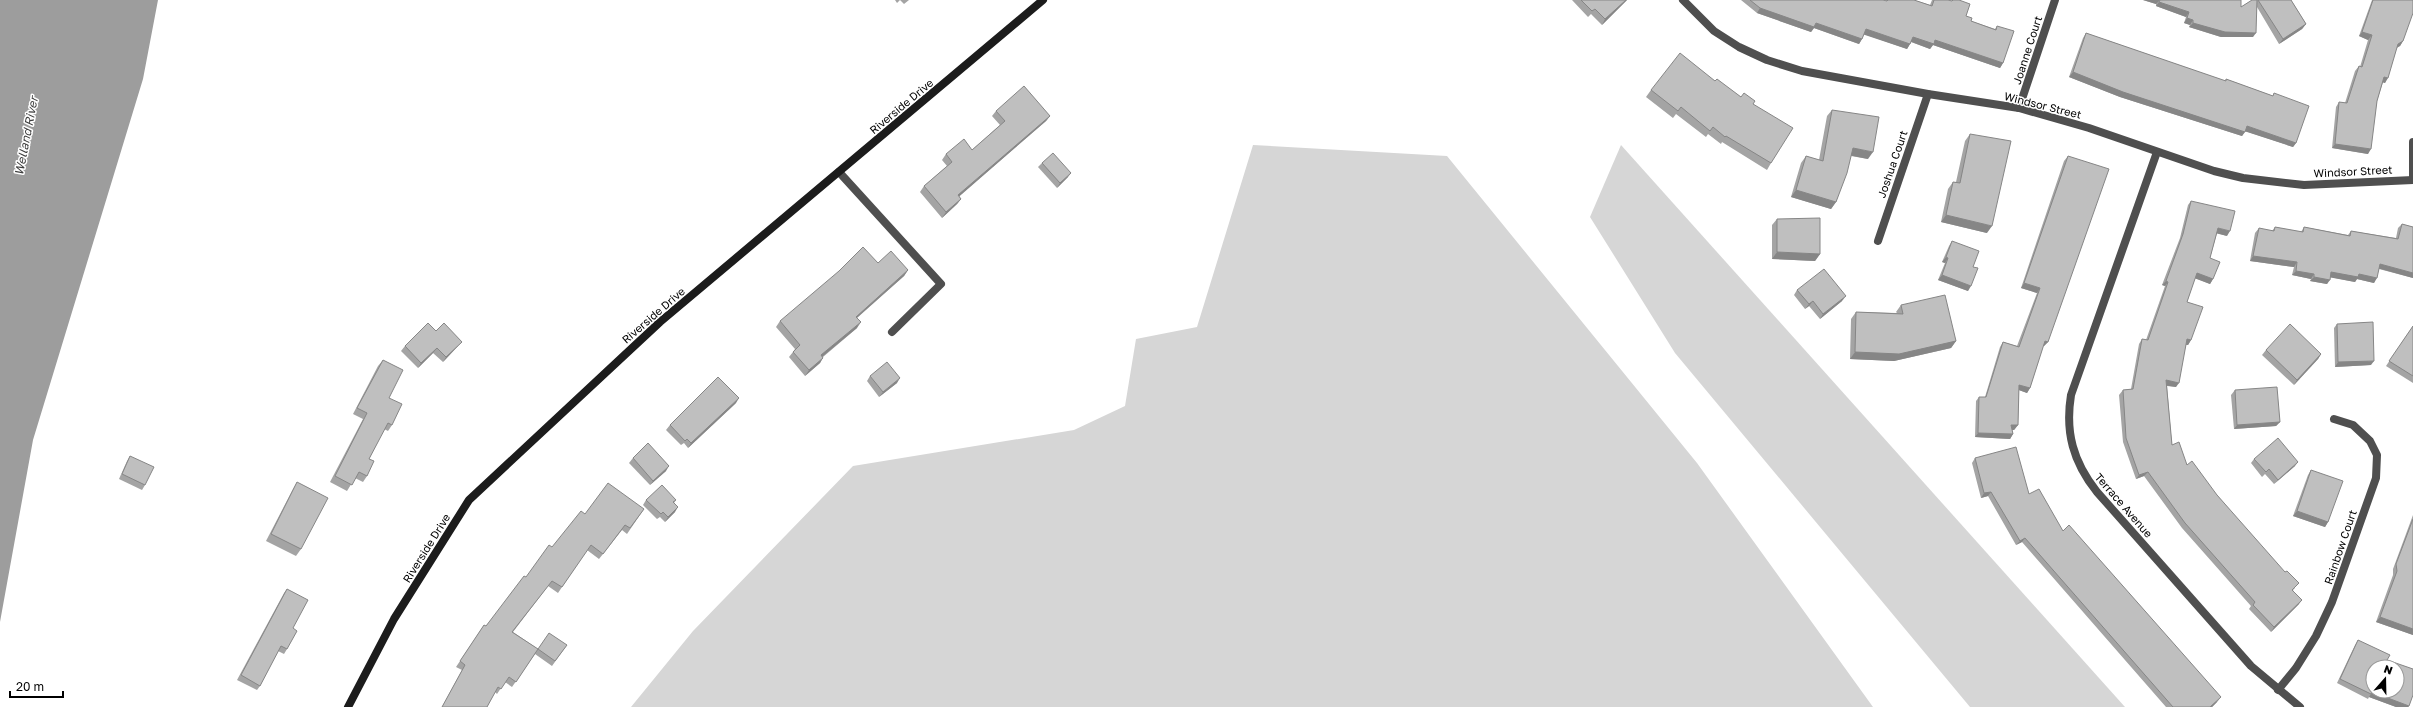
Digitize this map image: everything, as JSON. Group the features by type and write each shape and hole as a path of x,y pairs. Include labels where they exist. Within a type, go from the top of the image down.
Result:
{"main road":[{"name":"Riverside Drive","path":"348,707 394,619 469,500 660,322 1043,0"}],"street":[{"name":"Windsor Street","path":"1683,0 1714,30 1740,47 1767,60 1802,71 1928,94 2019,108 2074,123 2214,171 2273,182 2334,184 2393,179 2413,180"},
{"name":"Joanne Court","path":"2019,108 2055,0"},
{"name":"Joshua Court","path":"1878,241 1928,94"},
{"path":"2413,142 2413,180"},
{"name":"Terrace Avenue","path":"2157,152 2071,395 2069,430 2072,446 2086,478 2097,492 2251,666 2300,707"},
{"path":"839,172 941,284 892,332"},
{"name":"Rainbow Court","path":"2278,690 2296,668 2316,636 2329,609 2376,478 2377,455 2370,441 2353,425 2334,419"}],"shaded area":[{"path":"1253,145 1447,156 1697,463 1873,707 631,707 693,631 853,466 1074,430 1125,406 1136,339 1197,327"},
{"path":"1621,145 2125,707 1970,707 1675,353 1590,217"}],"water":[{"name":"Welland River","path":"0,0 158,0 143,79 33,440 0,622"}],"building":[{"path":"1581,0 1626,0 1605,19 1595,9 1592,11"},
{"path":"1750,0 1914,0 1932,6 1934,0 1959,0 1970,4 1966,16 1972,18 1971,21 1996,30 1997,26 2014,31 2003,63 1935,40 1934,44 1913,37 1910,44 1866,29 1862,39 1816,23 1814,27 1760,8"},
{"path":"2160,0 2241,0 2241,7 2252,0 2257,0 2256,33 2225,32 2193,23 2193,20 2187,18 2189,12 2159,2"},
{"path":"2258,0 2291,0 2306,24 2283,39"},
{"path":"2373,0 2413,0 2413,13 2403,41 2398,44 2388,78 2384,77 2377,101 2371,149 2335,144 2339,102 2347,103 2359,66 2362,67 2372,35 2362,32"},
{"path":"2086,33 2226,81 2226,79 2273,96 2274,93 2309,106 2296,143 2247,126 2245,132 2123,92 2073,72"},
{"path":"1680,53 1715,81 1717,79 1741,97 1744,93 1755,101 1753,104 1793,128 1771,163 1726,136 1725,137 1713,127 1710,131 1681,107 1678,111 1651,90"},
{"path":"1024,86 1050,116 958,195 961,199 946,212 924,186 952,162 946,154 964,139 972,150 1005,121 996,111"},
{"path":"1832,110 1879,117 1873,152 1853,148 1847,173 1836,202 1796,190 1806,156 1823,161"},
{"path":"1970,134 2011,141 1992,226 1946,215 1953,182 1960,183"},
{"path":"1053,153 1071,173 1060,183 1042,163"},
{"path":"2068,156 2109,169 2048,342 2045,341 2030,388 2019,385 2018,425 2011,425 2013,434 1978,433 1979,397 1986,397 2003,342 2019,347 2040,288 2024,283"},
{"path":"2191,201 2235,211 2230,231 2218,228 2210,258 2220,262 2213,279 2197,273 2187,302 2203,307 2191,340 2187,339 2179,383 2166,380 2172,445 2179,442 2187,465 2192,461 2217,495 2285,572 2287,571 2299,583 2292,590 2302,600 2274,627 2253,605 2255,602 2185,523 2148,472 2139,475 2126,438 2123,390 2133,389 2142,339 2148,340 2168,282 2166,281 2183,234"},
{"path":"1820,218 1820,254 1777,252 1777,219"},
{"path":"2402,224 2413,227 2413,273 2380,264 2377,278 2359,274 2358,277 2331,272 2330,280 2314,277 2314,274 2296,271 2297,262 2253,256 2259,228 2274,231 2275,227 2303,232 2304,227 2350,236 2351,231 2398,239"},
{"path":"1952,241 1979,251 1973,267 1978,268 1971,286 1942,275 1948,258 1946,257"},
{"path":"863,247 878,263 891,251 908,270 856,317 861,322 821,355 823,358 809,370 793,352 800,345 780,321 839,271"},
{"path":"1824,269 1846,296 1823,314 1813,301 1809,304 1797,290"},
{"path":"1945,295 1956,341 1899,354 1855,352 1856,312 1903,314 1901,305"},
{"path":"2373,322 2374,361 2338,362 2337,324"},
{"path":"428,323 436,331 444,323 462,342 446,357 437,348 421,363 405,346"},
{"path":"2290,324 2321,354 2297,380 2266,350"},
{"path":"2413,326 2413,376 2389,361"},
{"path":"383,360 403,370 389,398 402,404 392,425 388,423 369,459 374,461 367,476 359,472 352,485 335,476 367,413 357,408"},
{"path":"887,362 900,378 883,392 870,376"},
{"path":"718,377 739,398 691,443 687,439 685,441 670,425"},
{"path":"2277,387 2280,422 2237,425 2235,390"},
{"path":"2278,438 2298,462 2278,480 2269,469 2266,472 2254,459"},
{"path":"648,443 669,466 653,481 633,458"},
{"path":"2016,447 2029,494 2039,489 2063,531 2069,525 2221,697 2210,707 2173,707 2025,538 2020,541 1991,492 1984,493 1975,458"},
{"path":"130,456 154,467 145,485 122,474"},
{"path":"2311,470 2343,481 2328,522 2297,511"},
{"path":"297,482 328,498 301,549 271,534"},
{"path":"608,483 644,509 630,528 625,525 603,554 591,545 562,587 552,581 512,632 538,649 516,682 509,677 501,689 498,687 487,707 442,707 465,665 460,661 484,625 486,626 524,576 526,577 549,545 552,547 581,511 585,514"},
{"path":"662,485 676,500 673,502 678,507 668,517 663,512 661,514 646,500"},
{"path":"2413,519 2413,629 2380,617 2397,571 2396,564"},
{"path":"287,589 308,600 293,628 297,631 287,649 281,646 260,686 241,675"},
{"path":"549,633 567,645 555,661 538,649"},
{"path":"2358,640 2390,655 2388,659 2365,659 2365,691 2340,679"},
{"path":"2405,666 2413,669 2413,695 2409,706 2390,699 2405,699"}]}
